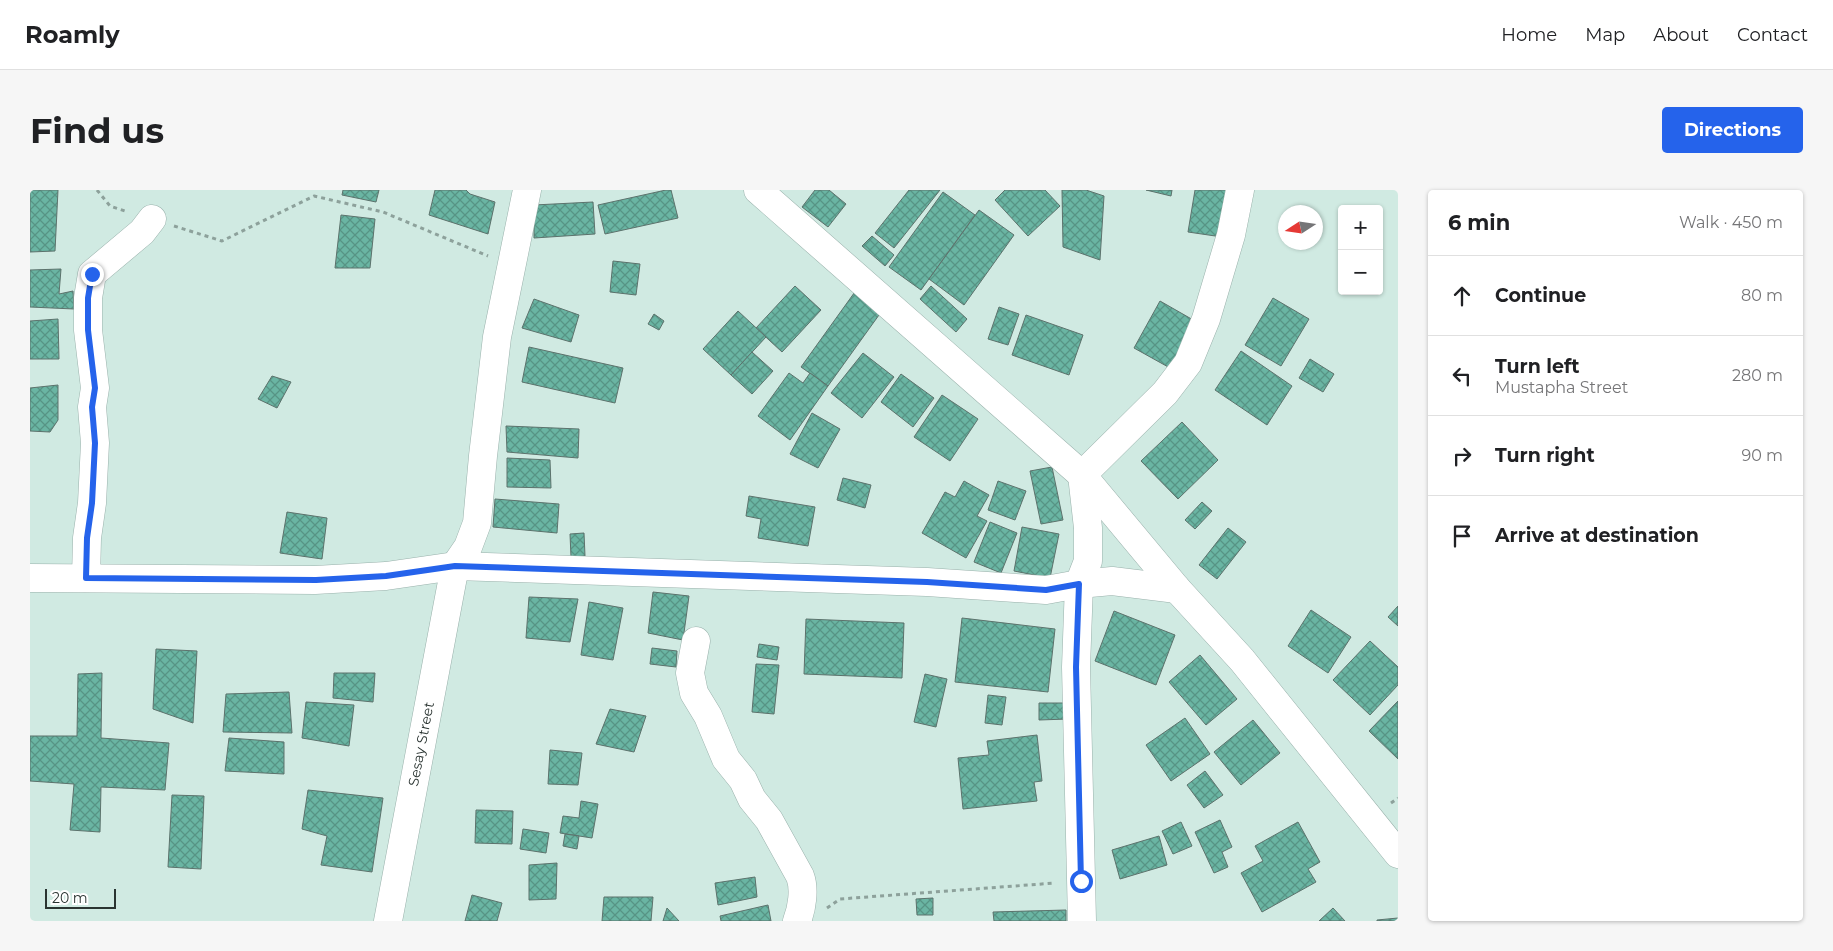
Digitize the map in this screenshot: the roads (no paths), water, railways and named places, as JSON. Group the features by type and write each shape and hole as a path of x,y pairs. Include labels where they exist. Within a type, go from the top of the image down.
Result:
{"street":[{"path":"455,566 468,547 477,523 497,337 527,190"},
{"path":"758,190 1082,476 1177,589 1242,660 1398,854"},
{"path":"1082,476 1165,393 1188,363 1206,319 1230,234 1240,190"},
{"path":"86,578 87,538 92,503 95,443 92,407 95,388 88,330 88,298 92,274 142,232 152,219"},
{"path":"1082,476 1088,528 1088,561 1079,584 1076,667 1082,921"},
{"path":"30,578 316,580 386,576 455,566 936,582 1046,590 1112,581 1177,589"},
{"name":"Sesay Street","path":"388,921 455,566"},
{"path":"696,641 690,674 694,693 708,716 726,759 743,780 752,799 769,820 800,876 802,903 797,921"}]}
